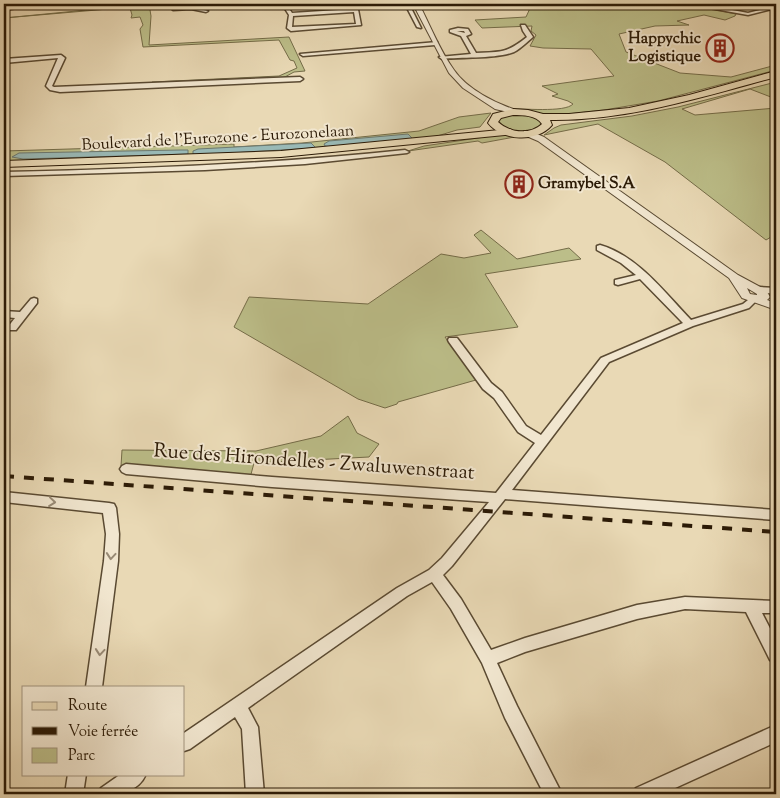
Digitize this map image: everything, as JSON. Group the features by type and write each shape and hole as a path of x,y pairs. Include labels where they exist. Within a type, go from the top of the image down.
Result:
{"main road":[{"path":"582,118 672,102 776,74"},
{"path":"582,118 668,107 776,79"},
{"path":"513,112 529,113 542,128"},
{"name":"Boulevard de l'Eurozone - Eurozonelaan","path":"434,140 482,128 495,119 513,112"},
{"name":"Boulevard de l'Eurozone - Eurozonelaan","path":"4,164 280,154 510,132 527,133 582,118"},
{"path":"495,119 498,128 510,132"}],"street":[{"path":"4,9 12,6 43,4"},
{"path":"169,4 173,9 191,8 206,11"},
{"path":"286,4 290,15 290,30 359,24 355,4"},
{"path":"407,4 419,27"},
{"path":"416,4 451,72 477,94 498,107 513,112"},
{"path":"674,4 695,4 748,14 776,7"},
{"path":"290,15 357,10"},
{"path":"442,56 475,56 505,53 514,50 531,36 525,31 523,26"},
{"path":"463,36 475,56"},
{"path":"303,54 436,43"},
{"path":"4,61 59,56 62,58 49,86 52,89 60,90 301,79"},
{"path":"477,94 495,119"},
{"path":"542,128 734,277 776,307"},
{"path":"4,174 145,171 254,166 405,152"},
{"path":"600,248 610,252 640,276 689,324"},
{"path":"618,282 640,276"},
{"path":"185,742 402,592 434,574 447,562 500,496 605,360 689,324 746,306 759,294"},
{"path":"12,328 34,301"},
{"path":"4,314 22,314"},
{"path":"453,340 487,386 498,395 522,429 542,442"},
{"name":"Rue des Hirondelles - Zwaluwenstraat","path":"126,469 272,482 776,515"},
{"path":"4,497 109,508 112,520 112,541 102,617 100,658 94,686"},
{"path":"434,574 456,604 488,659 511,712 553,794"},
{"path":"488,659 525,645 637,612 685,603 776,607"},
{"path":"750,605 776,655"},
{"path":"238,706 250,727 255,794"},
{"path":"642,794 776,733"},
{"path":"74,794 77,776"},
{"path":"107,794 134,776"}],"green space":[{"path":"149,4 151,16 149,45 289,37 305,71 294,72 283,78 152,83 279,76 297,68 294,61 290,60 279,40 143,47 140,29 143,25 140,17 131,18 130,8 143,6 4,18"},
{"path":"532,4 670,4 736,14 725,20 704,15 677,21 689,25 655,26 619,34 626,52 680,73 731,77 776,65 776,70 658,101 604,110 549,116 507,109 568,107 573,104 552,96 558,94 542,86 614,76 591,49 530,46 536,35 531,31 532,26 482,28 475,20 526,17"},
{"path":"776,82 776,99 750,89 682,109 695,115 776,108 776,234 766,240 665,162 598,124 544,135 561,125 632,116 678,107"},
{"path":"491,113 480,127 457,130 434,137 314,150 55,161 4,161 6,154 4,151 234,144 234,147 302,143 419,131 459,117"},
{"path":"511,115 531,116 540,121 541,126 524,131 512,130 502,125 499,121 503,117"},
{"path":"496,134 520,136 482,143 478,141 408,151 424,146"},
{"path":"481,230 517,259 569,248 581,259 485,274 518,327 445,337 476,380 398,402 385,408 358,399 234,327 249,297 368,304 441,254 464,258 491,253 474,235"},
{"path":"348,416 357,433 379,444 369,457 254,463 250,478 121,466 122,450 256,451 321,436"}],"water":[{"path":"408,134 413,139 331,147 324,144 329,141"},
{"path":"311,143 314,148 193,154 193,151 198,149"},
{"path":"188,150 188,154 23,159 12,157 19,153"}],"railway":[{"path":"4,476 776,532"}],"place":[{"name":"Happychic Logistique","path":"720,48"},
{"name":"Gramybel S.A","path":"519,184"}]}
